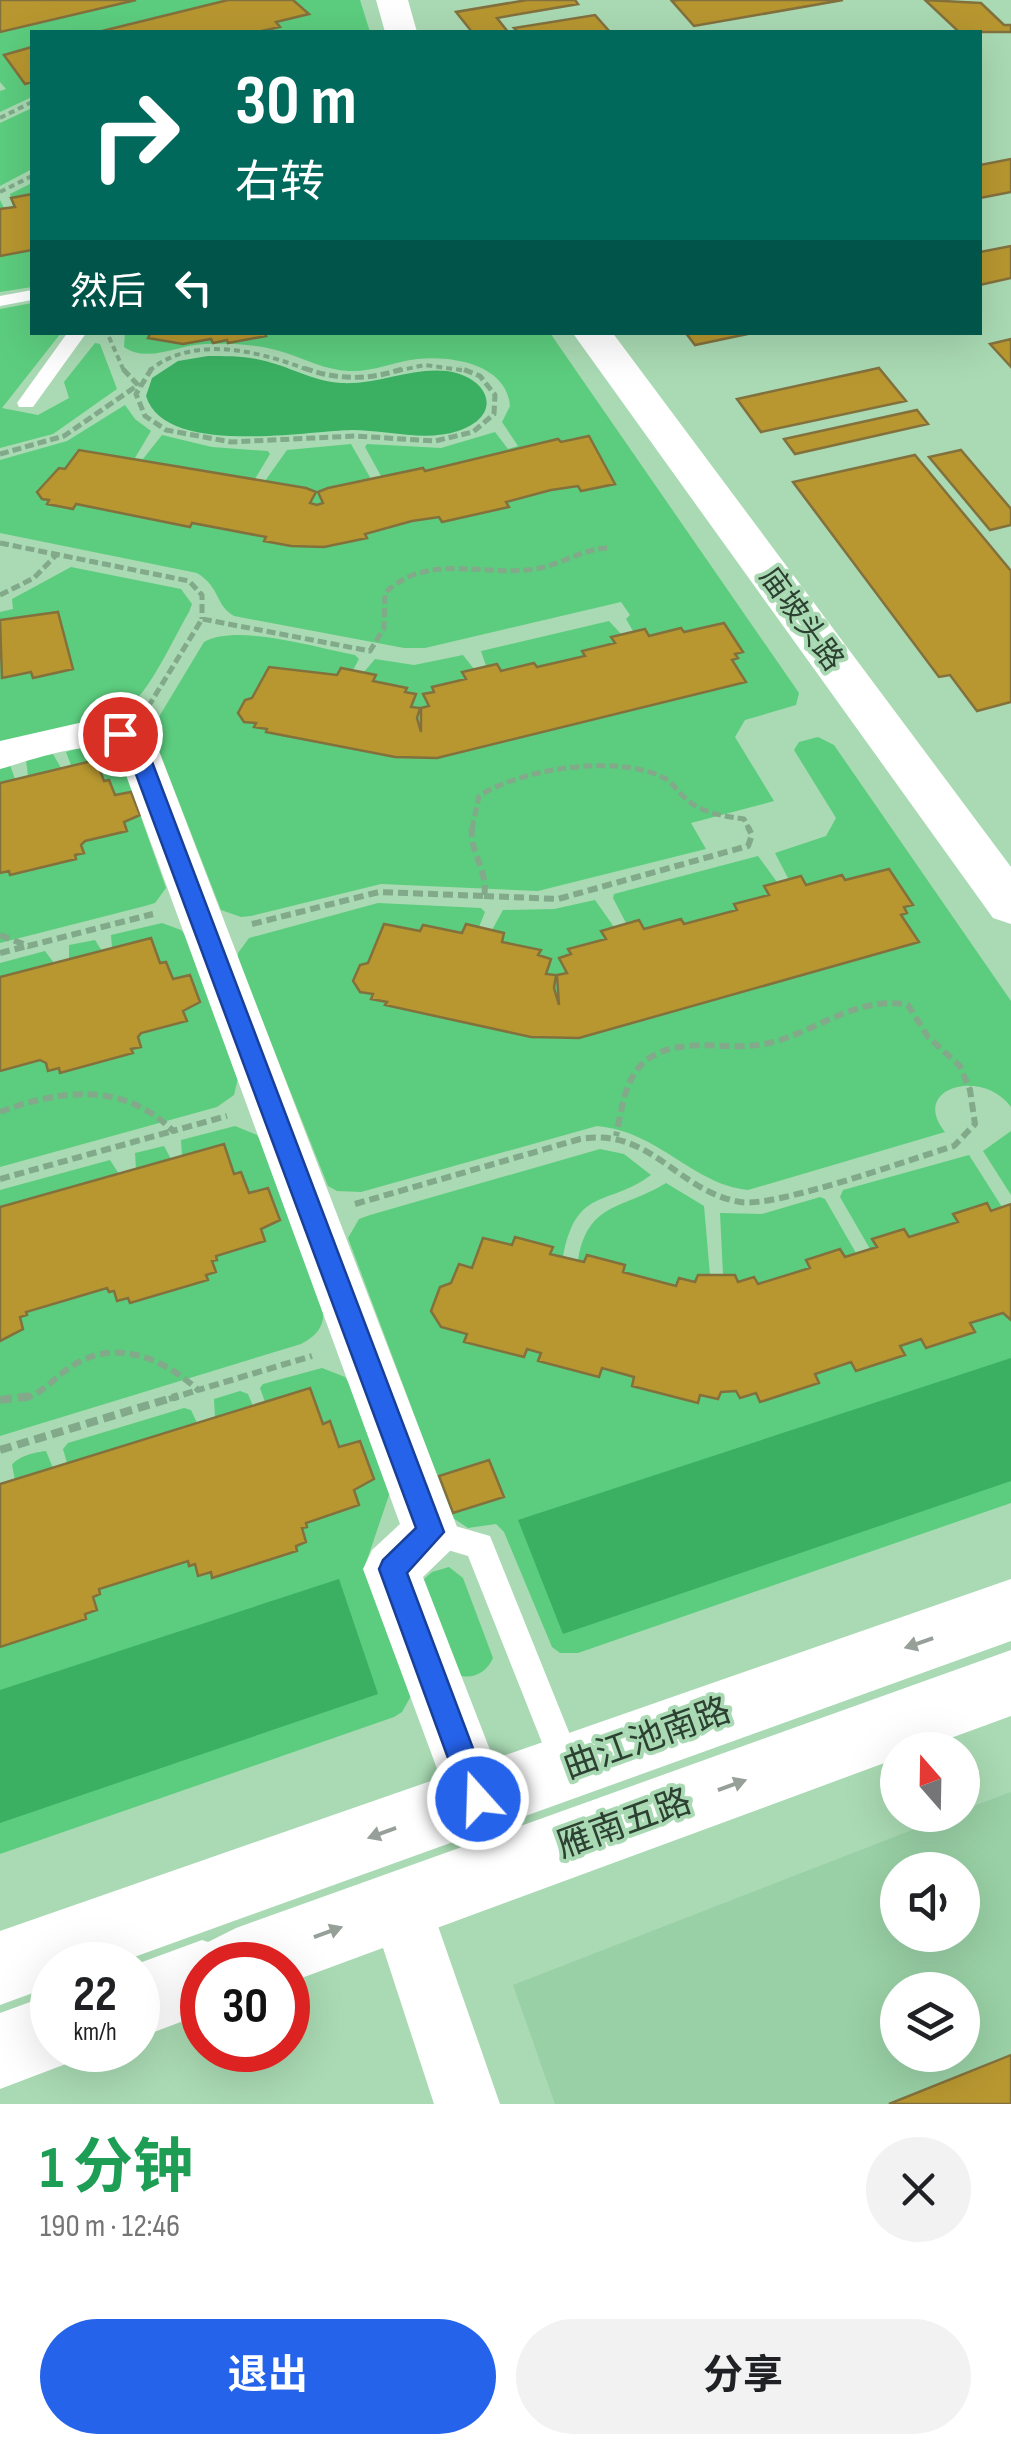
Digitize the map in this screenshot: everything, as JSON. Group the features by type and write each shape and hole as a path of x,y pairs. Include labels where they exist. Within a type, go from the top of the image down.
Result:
{"main road":[{"path":"392,0 401,30"},
{"name":"庙坡头路","path":"593,335 1011,905"},
{"name":"曲江池南路","path":"0,1968 1011,1610"},
{"name":"雁南五路","path":"299,1942 1011,1683"},
{"path":"0,2051 30,2040"}],"street":[{"path":"0,755 94,733 120,734 136,746 431,1532 392,1569 478,1799"},
{"path":"401,1905 467,2104"}],"lane":[{"path":"0,300 30,295"},
{"path":"26,403 76,335"},
{"path":"431,1532 479,1546 568,1767"}],"path":[{"path":"0,118 30,103"},
{"path":"0,192 30,177"},
{"path":"109,335 122,370 138,385"},
{"path":"0,454 64,436 170,358 216,350 270,355 314,372 344,377 375,377 416,366 456,367 486,380 498,402 493,416 480,428 448,440 350,436 294,443 230,442 190,435 148,418 137,403 138,385"},
{"path":"0,543 189,581 202,595 202,619 145,712 120,734"},
{"path":"202,619 370,651 384,628 385,594 404,577 440,569 533,569 591,548 610,548"},
{"path":"0,595 34,578 57,554"},
{"path":"0,953 379,892 484,898 558,900 722,856 748,846 752,835 744,819 705,810 657,774 598,766 549,772 496,785 480,796 470,837 487,874 484,898"},
{"path":"0,935 28,946"},
{"path":"313,1216 580,1139 616,1136 710,1192 745,1204 760,1203 954,1146 975,1124 970,1090 960,1066 928,1037 908,1005 888,1002 768,1043 743,1047 692,1044 659,1053 641,1065 632,1078 616,1136"},
{"path":"0,1112 54,1097 114,1096 151,1109 172,1132"},
{"path":"0,1179 271,1104"},
{"path":"0,1450 360,1342"},
{"path":"0,1400 32,1399 76,1364 112,1352 160,1360 183,1374 198,1390"}],"shaded area":[{"path":"1011,1792 1011,2104 555,2104 513,1985 907,1832 980,1832 980,1804"}],"green space":[{"path":"0,0 360,0 369,30 30,30 30,98 0,112 0,91 6,89 0,82"},
{"path":"30,109 30,170 0,186 0,123"},
{"path":"30,184 30,287 0,292 0,200 4,208 13,207 10,194"},
{"path":"30,303 30,335 59,335 2,408 38,415 69,398 64,382 95,343 100,344 117,389 53,434 0,448 0,309"},
{"path":"125,335 551,335 799,693 796,705 745,720 735,737 774,801 691,823 706,849 538,891 381,884 251,916 221,910 151,730 204,642 236,635 278,639 355,655 359,659 353,670 364,672 375,659 414,665 463,655 474,669 486,666 481,651 609,621 621,634 633,631 626,619 630,615 621,602 425,648 404,648 234,616 197,573 0,533 0,460 67,441 125,405 151,431 135,458 143,459 162,435 212,447 268,451 270,454 255,479 265,481 287,450 351,444 371,479 381,476 365,447 367,444 441,448 495,432 508,449 518,446 502,422 510,406 499,380 461,361 408,360 349,371 254,346 196,345 143,354 124,347"},
{"path":"208,356 255,359 341,383 420,371 447,371 481,388 486,407 473,424 432,435 352,430 271,436 207,434 179,427 158,415 146,396 152,378 178,361"},
{"path":"71,567 181,589 192,604 152,678 126,709 84,727 0,744 0,612 13,609 12,599"},
{"path":"818,737 834,745 1011,1001 1011,1107 983,1088 954,1088 942,1094 936,1104 936,1117 945,1132 748,1190 710,1178 639,1138 597,1126 361,1192 337,1191 328,1186 238,960 238,953 249,938 378,903 481,908 485,912 479,927 492,930 503,910 554,909 595,900 614,927 626,923 614,894 758,856 777,882 789,880 775,853 826,836 836,818 794,750 799,742"},
{"path":"88,745 115,750 119,755 166,888 155,903 0,943 0,766 10,765 15,779 28,776 26,760 53,754 61,768 71,765 66,752"},
{"path":"162,923 186,936 238,1078 234,1095 217,1107 0,1167 0,963 45,951 54,963 69,959 69,945 95,940 102,951 112,948 111,935"},
{"path":"235,1126 257,1135 262,1143 323,1309 318,1330 301,1344 0,1436 0,1190 110,1160 119,1174 136,1169 135,1153 164,1146 171,1159 182,1156 181,1140"},
{"path":"1011,1131 1011,1195 983,1151"},
{"path":"600,1149 624,1154 651,1175 585,1208 569,1234 563,1257 578,1261 583,1241 599,1217 666,1183 704,1206 710,1275 723,1274 720,1213 762,1214 820,1197 825,1199 856,1253 870,1249 840,1197 843,1190 969,1155 1002,1207 1011,1204 1011,1503 578,1653 560,1653 552,1647 504,1532 496,1524 468,1528 453,1518 348,1238 359,1219 370,1215"},
{"path":"1011,1358 1011,1481 563,1634 518,1520"},
{"path":"322,1368 345,1377 351,1386 390,1492 366,1563 411,1696 402,1712 0,1854 0,1484 15,1480 12,1465 32,1453 46,1451 53,1468 67,1463 63,1449 68,1443 184,1408 191,1410 197,1423 215,1418 214,1399 240,1391 248,1394 253,1406 265,1402 260,1388 263,1384"},
{"path":"449,1567 463,1578 493,1658 474,1676 458,1675 423,1580 432,1572"},
{"path":"339,1579 378,1694 0,1823 0,1690"}],"building":[{"path":"0,0 136,0 0,32"},
{"path":"228,0 293,0 309,14 276,22 280,27 266,30 106,30"},
{"path":"527,0 575,0 578,4 497,18 506,30 470,30 456,12"},
{"path":"843,0 694,26 672,1"},
{"path":"925,0 981,3 1004,25 1011,25 1011,32 957,30"},
{"path":"595,15 608,30 516,30"},
{"path":"30,48 30,83 25,84 4,55"},
{"path":"1011,159 1011,192 982,198 982,165"},
{"path":"30,194 30,250 0,256 0,209 15,207 11,198"},
{"path":"1011,246 1011,278 982,285 982,252"},
{"path":"687,335 743,335 695,345"},
{"path":"266,336 228,343 213,343 211,339 183,344 148,338"},
{"path":"1011,339 1011,367 990,344"},
{"path":"879,368 906,401 761,432 737,399"},
{"path":"917,410 928,424 795,454 784,439"},
{"path":"589,436 615,484 581,491 578,486 551,490 506,502 509,507 442,522 439,517 412,521 365,534 367,538 324,547 291,546 264,541 266,537 192,523 190,527 76,504 73,509 47,504 49,500 42,499 37,492 59,468 65,469 79,450 306,488 316,492 310,503 317,505 323,503 318,492 328,488 423,468 425,471 558,439 561,442"},
{"path":"961,450 1011,509 1011,525 990,530 929,457"},
{"path":"915,455 1011,571 1011,702 977,711 950,675 939,677 793,482"},
{"path":"58,612 73,669 33,678 31,672 2,678 0,620"},
{"path":"724,623 743,652 735,654 738,658 732,660 746,682 437,758 395,757 266,732 267,729 254,727 256,723 244,722 238,713 245,700 252,698 269,667 337,675 341,668 376,675 373,681 407,688 405,692 416,694 411,707 420,708 417,718 421,732 421,708 429,706 423,694 434,692 432,687 466,679 462,672 497,664 501,671 534,663 537,667 585,656 582,651 615,643 611,637 645,629 649,636"},
{"path":"96,760 115,795 131,792 140,815 124,822 127,831 85,841 81,845 84,853 75,855 76,859 10,875 9,871 0,873 0,783"},
{"path":"889,869 913,905 904,907 907,913 901,915 919,942 579,1038 531,1037 385,1005 387,1002 371,999 373,994 360,992 353,981 360,965 368,963 384,924 420,931 423,925 462,933 466,924 504,933 502,942 541,950 538,955 551,959 546,974 556,975 554,988 559,1005 557,975 567,973 559,958 571,954 568,949 606,939 601,931 639,920 644,929 681,919 684,924 737,910 734,904 769,895 764,886 801,876 806,885 842,875 845,880"},
{"path":"151,938 160,963 166,962 173,979 190,975 200,1002 183,1011 187,1021 141,1033 141,1047 131,1049 133,1053 60,1073 59,1068 48,1071 46,1063 40,1060 0,1071 0,977"},
{"path":"224,1144 234,1174 241,1172 249,1193 268,1188 280,1220 261,1229 265,1241 216,1256 217,1260 212,1261 216,1272 206,1275 208,1280 130,1303 128,1298 117,1301 114,1291 107,1288 26,1312 20,1317 23,1329 0,1341 0,1207"},
{"path":"987,1203 991,1211 1011,1204 1011,1320 1003,1313 970,1323 975,1332 926,1348 921,1339 900,1346 905,1355 856,1371 851,1362 815,1374 819,1383 760,1402 756,1393 740,1398 736,1391 721,1392 718,1399 700,1395 698,1403 632,1386 634,1377 602,1368 599,1377 538,1361 541,1353 527,1349 524,1357 464,1342 467,1334 441,1327 431,1311 440,1287 451,1283 459,1264 472,1268 483,1238 512,1245 515,1237 553,1247 550,1254 584,1262 587,1255 625,1265 623,1272 676,1286 679,1278 695,1282 698,1275 735,1275 738,1282 754,1277 758,1284 810,1268 806,1260 840,1249 845,1257 877,1247 872,1239 904,1229 909,1237 958,1222 953,1214"},
{"path":"310,1388 323,1424 330,1421 339,1447 360,1441 374,1479 354,1490 359,1505 306,1523 307,1527 302,1528 306,1542 296,1546 297,1551 212,1578 211,1572 198,1576 195,1564 189,1566 188,1561 99,1589 100,1594 93,1597 97,1610 85,1614 86,1619 0,1647 0,1484"},
{"path":"489,1460 504,1497 453,1513 439,1476"},
{"path":"1011,2055 1011,2104 889,2104 969,2072 980,2072 980,2067"}],"route":[{"path":"120,734 136,746 431,1532 392,1569 478,1799"}]}
